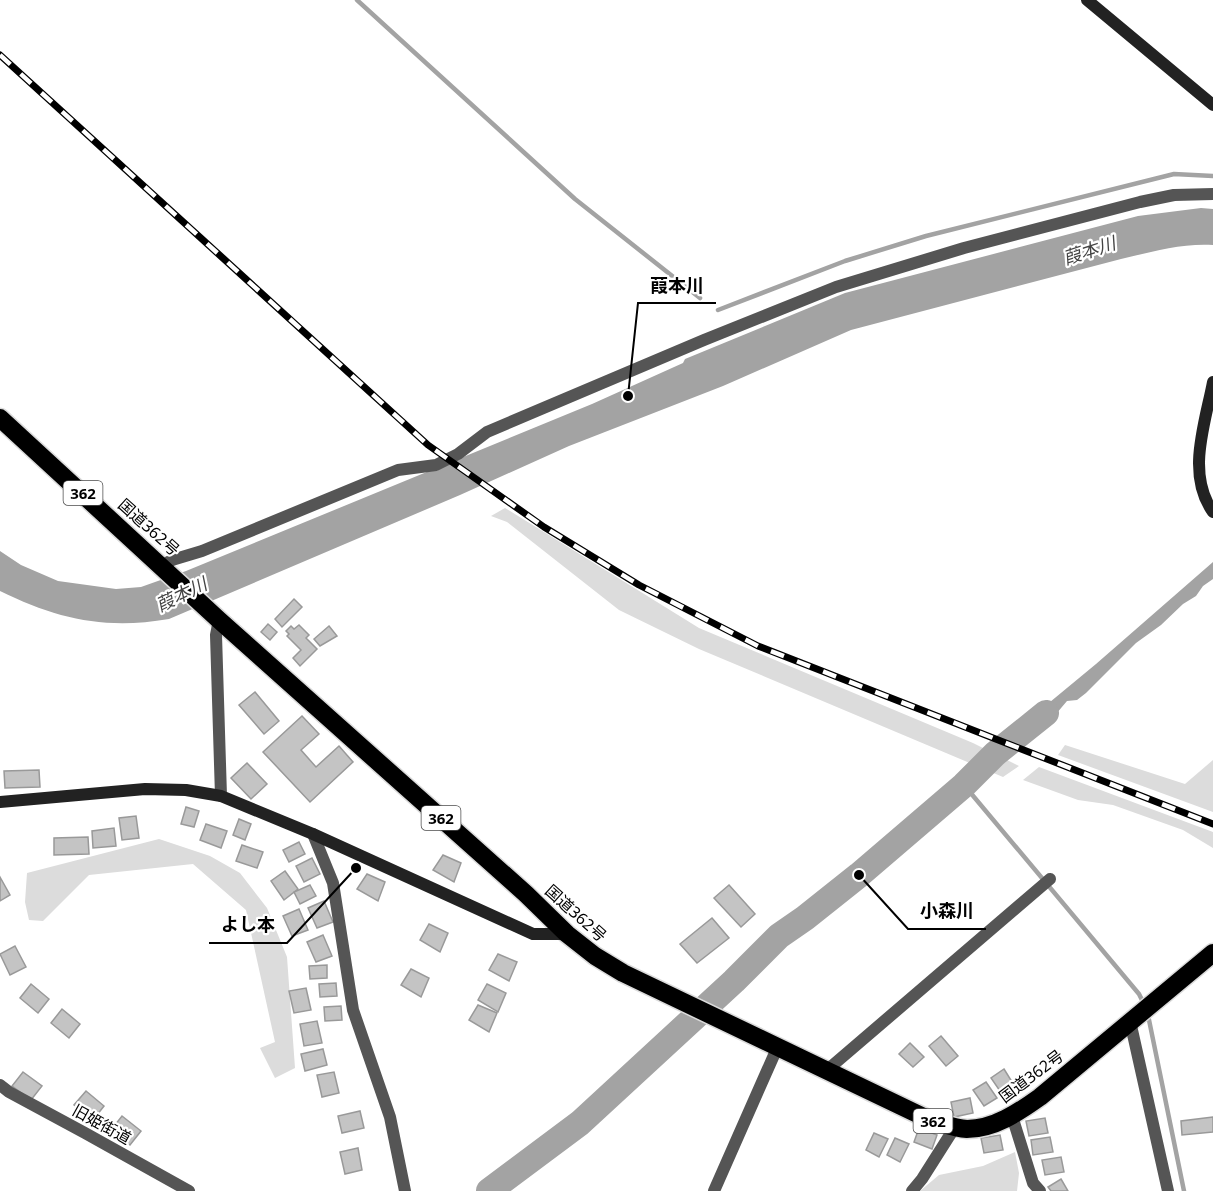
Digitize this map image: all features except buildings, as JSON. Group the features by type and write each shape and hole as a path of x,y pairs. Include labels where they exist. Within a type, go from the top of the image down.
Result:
{"highway":[{"name":"国道362号","path":"0,418 215,616 526,894 567,934 595,956 685,1004 930,1119 955,1127 978,1127 1012,1116 1040,1097 1213,953"}],"street":[{"path":"1087,0 1208,95 1213,105"},
{"path":"164,567 172,560 202,551 398,470 435,465 458,454 487,432 693,344 836,287 964,248 1140,202 1174,195 1213,194"},
{"path":"1213,382 1198,457 1200,479 1207,504 1213,512"},
{"path":"215,616 221,796"},
{"path":"0,802 145,789 186,790 221,796 314,834 533,934 567,934"},
{"path":"314,834 333,883 353,1010 390,1118 405,1191"},
{"path":"826,1071 1050,879"},
{"path":"1132,1019 1168,1191"},
{"path":"714,1191 778,1046"},
{"name":"旧姫街道","path":"0,1085 189,1191"},
{"path":"1012,1116 1033,1183 1040,1191"},
{"path":"912,1191 955,1127"}],"shaded area":[{"path":"505,508 699,628 973,743 1019,766 1003,777 699,649 619,610 507,522 491,516"},
{"path":"1065,745 1185,784 1213,760 1213,812 1058,755"},
{"path":"1039,767 1213,832 1213,848 1183,830 1113,805 1078,800 1023,780"},
{"path":"159,839 210,856 240,873 267,908 287,957 295,1068 275,1078 260,1048 275,1042 246,910 193,864 89,875 43,921 29,920 25,902 27,873"},
{"path":"1015,1152 1019,1173 1017,1191 920,1191 939,1175 983,1166"}],"water":[{"path":"1201,208 1213,209 1213,245 1178,247 1121,259 851,330 723,386 569,446 169,619 124,623 82,620 41,609 0,591 0,551 21,565 58,581 116,589 141,587 186,571 592,404 683,363 685,359 845,293 1138,216"},
{"path":"1213,562 1213,579 1203,586 1196,596 1136,643 1086,693 1077,700 1067,701 1045,727 1019,739 1021,726"}],"waterway":[{"path":"357,0 575,199 700,298"},
{"path":"718,310 845,261 926,236 1174,174 1213,176"},
{"path":"489,1191 580,1123 734,981 779,936 859,875 964,785 995,754 1046,713"},
{"path":"964,785 1139,994 1144,1004"},
{"path":"1148,1015 1184,1191"}],"railway":[{"path":"0,55 428,445 544,527 639,585 758,646 1213,824"}],"place":[{"name":"葭本川","path":"628,396"},
{"name":"よし本","path":"356,868"},
{"name":"小森川","path":"859,875"}]}
